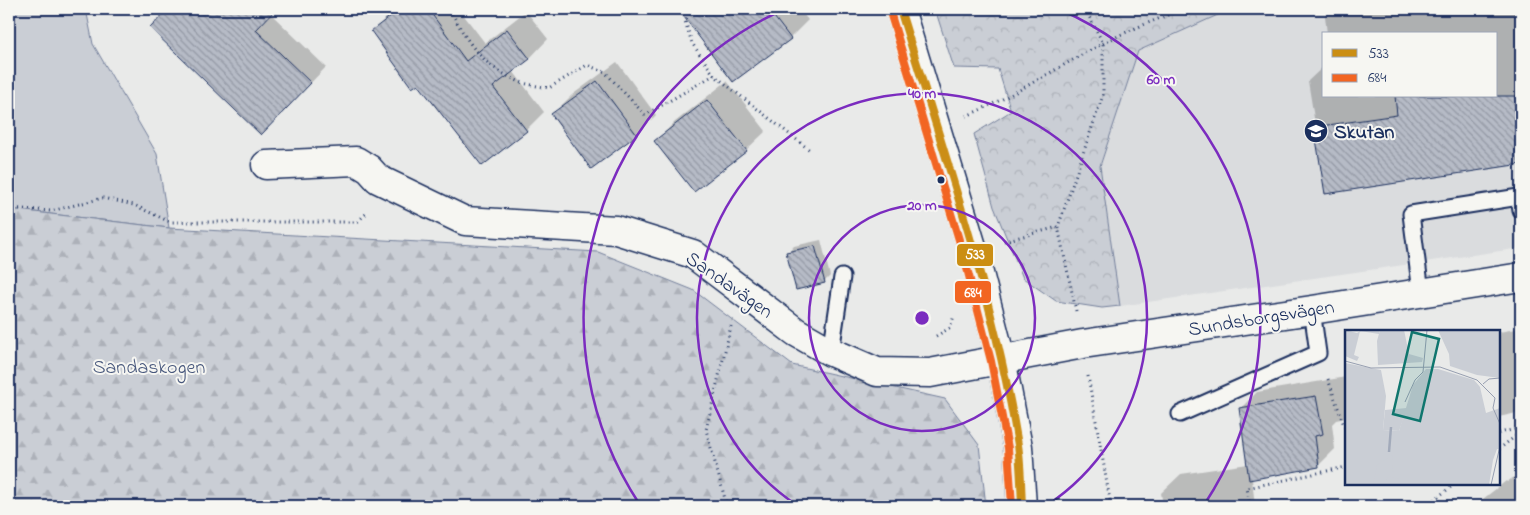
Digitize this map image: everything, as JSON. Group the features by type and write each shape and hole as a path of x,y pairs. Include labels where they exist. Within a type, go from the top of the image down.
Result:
{"street":[{"path":"900,9 973,250 1001,359 1018,447 1022,506"},
{"name":"Sandavägen","path":"266,165 356,161 369,169 378,179 465,221 616,230 693,254 796,332 831,352 877,372 930,373 1001,359"},
{"name":"Sundsborgsvägen","path":"1001,359 1083,344 1521,277"}],"lane":[{"path":"1421,292 1411,214 1519,197 1521,210"},
{"path":"831,352 842,277"},
{"path":"1180,414 1318,353 1312,310"}],"path":[{"path":"450,9 465,38 486,63 519,81 549,88 587,65 605,72 645,115 714,75"},
{"path":"692,9 685,21 692,43 714,75 811,151"},
{"path":"1085,9 1103,43 1103,95 1058,227 1083,344 1111,506"},
{"path":"960,118 992,105 1031,85 1103,43 1183,9"},
{"path":"9,208 50,211 103,198 134,205 170,222 357,222 394,186"},
{"path":"727,506 706,430 740,289"},
{"path":"1318,353 1345,428"},
{"path":"1500,433 1521,428"},
{"path":"1500,448 1521,432"},
{"path":"1250,506 1247,488 1345,467"},
{"path":"1426,506 1454,485"},
{"path":"9,503 15,506"}],"shaded area":[{"name":"Skutan","path":"1231,9 1521,9 1521,248 1120,306 1100,166 1138,51"}],"green space":[{"path":"9,9 86,9 93,44 157,154 169,228 9,209"},
{"path":"935,9 1231,9 1138,51 1100,166 1120,306 1102,308 1056,301 1023,278 994,207 974,134 1011,111 998,69 954,68"},
{"name":"Sandaskogen","path":"9,209 169,228 598,252 693,290 792,365 945,399 979,445 986,506 9,506"}],"building":[{"path":"168,9 276,9 256,30 311,83 261,135 150,28"},
{"path":"400,9 428,9 466,61 507,29 530,59 493,87 527,131 482,166 418,84 412,88 371,31"},
{"path":"678,9 768,9 791,39 733,82"},
{"path":"597,81 637,135 591,169 551,114"},
{"path":"1498,96 1521,96 1521,164 1325,194 1314,127 1397,115 1395,98 1498,98"},
{"path":"707,100 747,151 694,192 654,141"},
{"path":"815,246 825,283 796,290 786,252"},
{"path":"1316,396 1323,434 1315,436 1319,467 1249,480 1239,408"}],"transit line":[{"name":"533","path":"900,9 950,171 996,335 1018,445 1022,506"},
{"name":"684","path":"890,12 963,253 991,361 1008,448 1012,506"}],"place":[{"name":"Skutan","path":"1316,131"}]}
